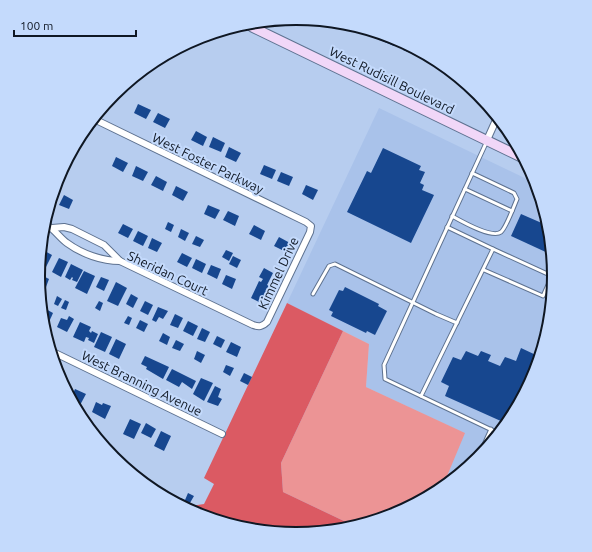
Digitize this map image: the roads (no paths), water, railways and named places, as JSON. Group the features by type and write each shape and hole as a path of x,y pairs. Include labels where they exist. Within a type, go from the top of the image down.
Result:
{"street":[{"name":"West Rudisill Boulevard","path":"255,28 515,155"},
{"name":"West Foster Parkway","path":"98,121 306,222 311,226"},
{"path":"487,140 495,123"},
{"name":"Kimmel Drive","path":"261,326 267,322 310,232 311,226"},
{"path":"50,227 72,230 104,245 120,262"},
{"name":"Sheridan Court","path":"50,227 67,244 97,258 107,261 120,262 253,325 261,326"},
{"name":"West Branning Avenue","path":"57,354 222,434"}],"lane":[{"path":"487,140 384,365 385,380 494,431"},
{"path":"452,216 489,234 497,234 502,232 512,211 517,198 514,193 472,172"},
{"path":"465,189 512,211"},
{"path":"447,227 547,274"},
{"path":"421,396 494,249"},
{"path":"313,294 328,266 335,264 457,323"},
{"path":"484,270 543,296 546,289"},
{"path":"486,439 491,429"}]}
